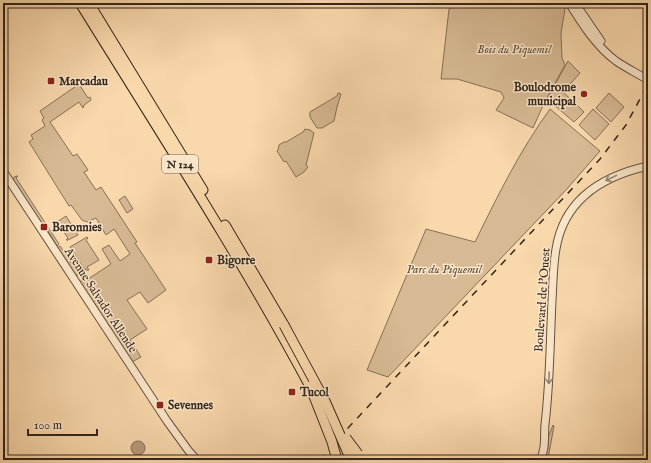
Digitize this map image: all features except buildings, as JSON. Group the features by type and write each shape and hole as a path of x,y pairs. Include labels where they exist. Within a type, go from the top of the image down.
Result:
{"highway":[{"name":"N 124","path":"80,3 310,372 336,422 350,460"},
{"name":"N 124","path":"89,3 250,266 320,404 343,460"},
{"path":"310,372 336,415 346,438 362,460"},
{"path":"310,386 332,442 337,460"}],"street":[{"path":"569,3 590,35 602,48 615,60 648,78"},
{"path":"575,3 591,28 603,43 622,60 648,78"},
{"name":"Boulevard de l'Ouest","path":"540,460 544,450 548,406 554,259 556,244 565,219 572,209 594,188 618,174 648,166"},
{"name":"Avenue Salvador Allende","path":"3,171 191,460"},
{"name":"Avenue Salvador Allende","path":"167,422 188,450 198,460"}],"green space":[{"name":"Bois du Piquemil","path":"461,3 566,3 561,33 562,58 565,65 545,101 533,128 496,110 504,98 501,92 457,79 441,79 449,9"},
{"path":"568,61 580,73 563,92 584,112 574,122 547,99"},
{"path":"79,84 91,100 84,105 83,108 79,102 50,122 73,156 77,154 88,170 84,172 96,190 101,187 166,290 148,303 140,292 127,300 147,329 130,340 141,357 132,362 80,283 82,279 85,281 111,264 102,249 109,245 120,261 130,254 114,229 106,235 96,218 87,222 82,220 71,205 69,206 29,142 33,139 31,135 45,126 42,120 44,118 40,111"},
{"path":"338,93 341,94 334,121 322,128 317,128 310,117 310,112 337,96"},
{"path":"609,93 624,107 611,122 596,108"},
{"name":"Parc du Piquemil","path":"550,109 600,151 566,190 388,377 367,370 426,229 475,242 500,191 519,157"},
{"path":"593,109 609,124 595,140 579,125"},
{"path":"305,129 314,133 306,165 308,167 304,172 296,177 286,161 284,162 277,151 279,145 303,132"},
{"path":"18,176 16,178 59,244 57,246 44,224 42,226 13,181 14,177"},
{"path":"125,196 133,209 127,213 119,200"},
{"path":"66,216 78,235 68,240 66,240 68,238 57,222"},
{"path":"87,237 88,238 86,240 99,260 87,267 89,270 84,269 70,247"},
{"path":"60,246 77,271 79,270 81,273 79,275 74,275 57,248"},
{"path":"553,425 549,460 543,460 548,438"}],"shaded area":[{"path":"138,441 143,443 145,448 143,453 138,455 133,453 131,448 133,443"}],"railway":[{"path":"320,460 348,428 600,159 626,125 648,84"}],"place":[{"name":"Marcadau","path":"51,81"},
{"name":"Boulodrome municipal","path":"584,94"},
{"name":"Baronnies","path":"44,227"},
{"name":"Bigorre","path":"209,260"},
{"name":"Tucol","path":"292,392"},
{"name":"Sevennes","path":"160,405"}]}
